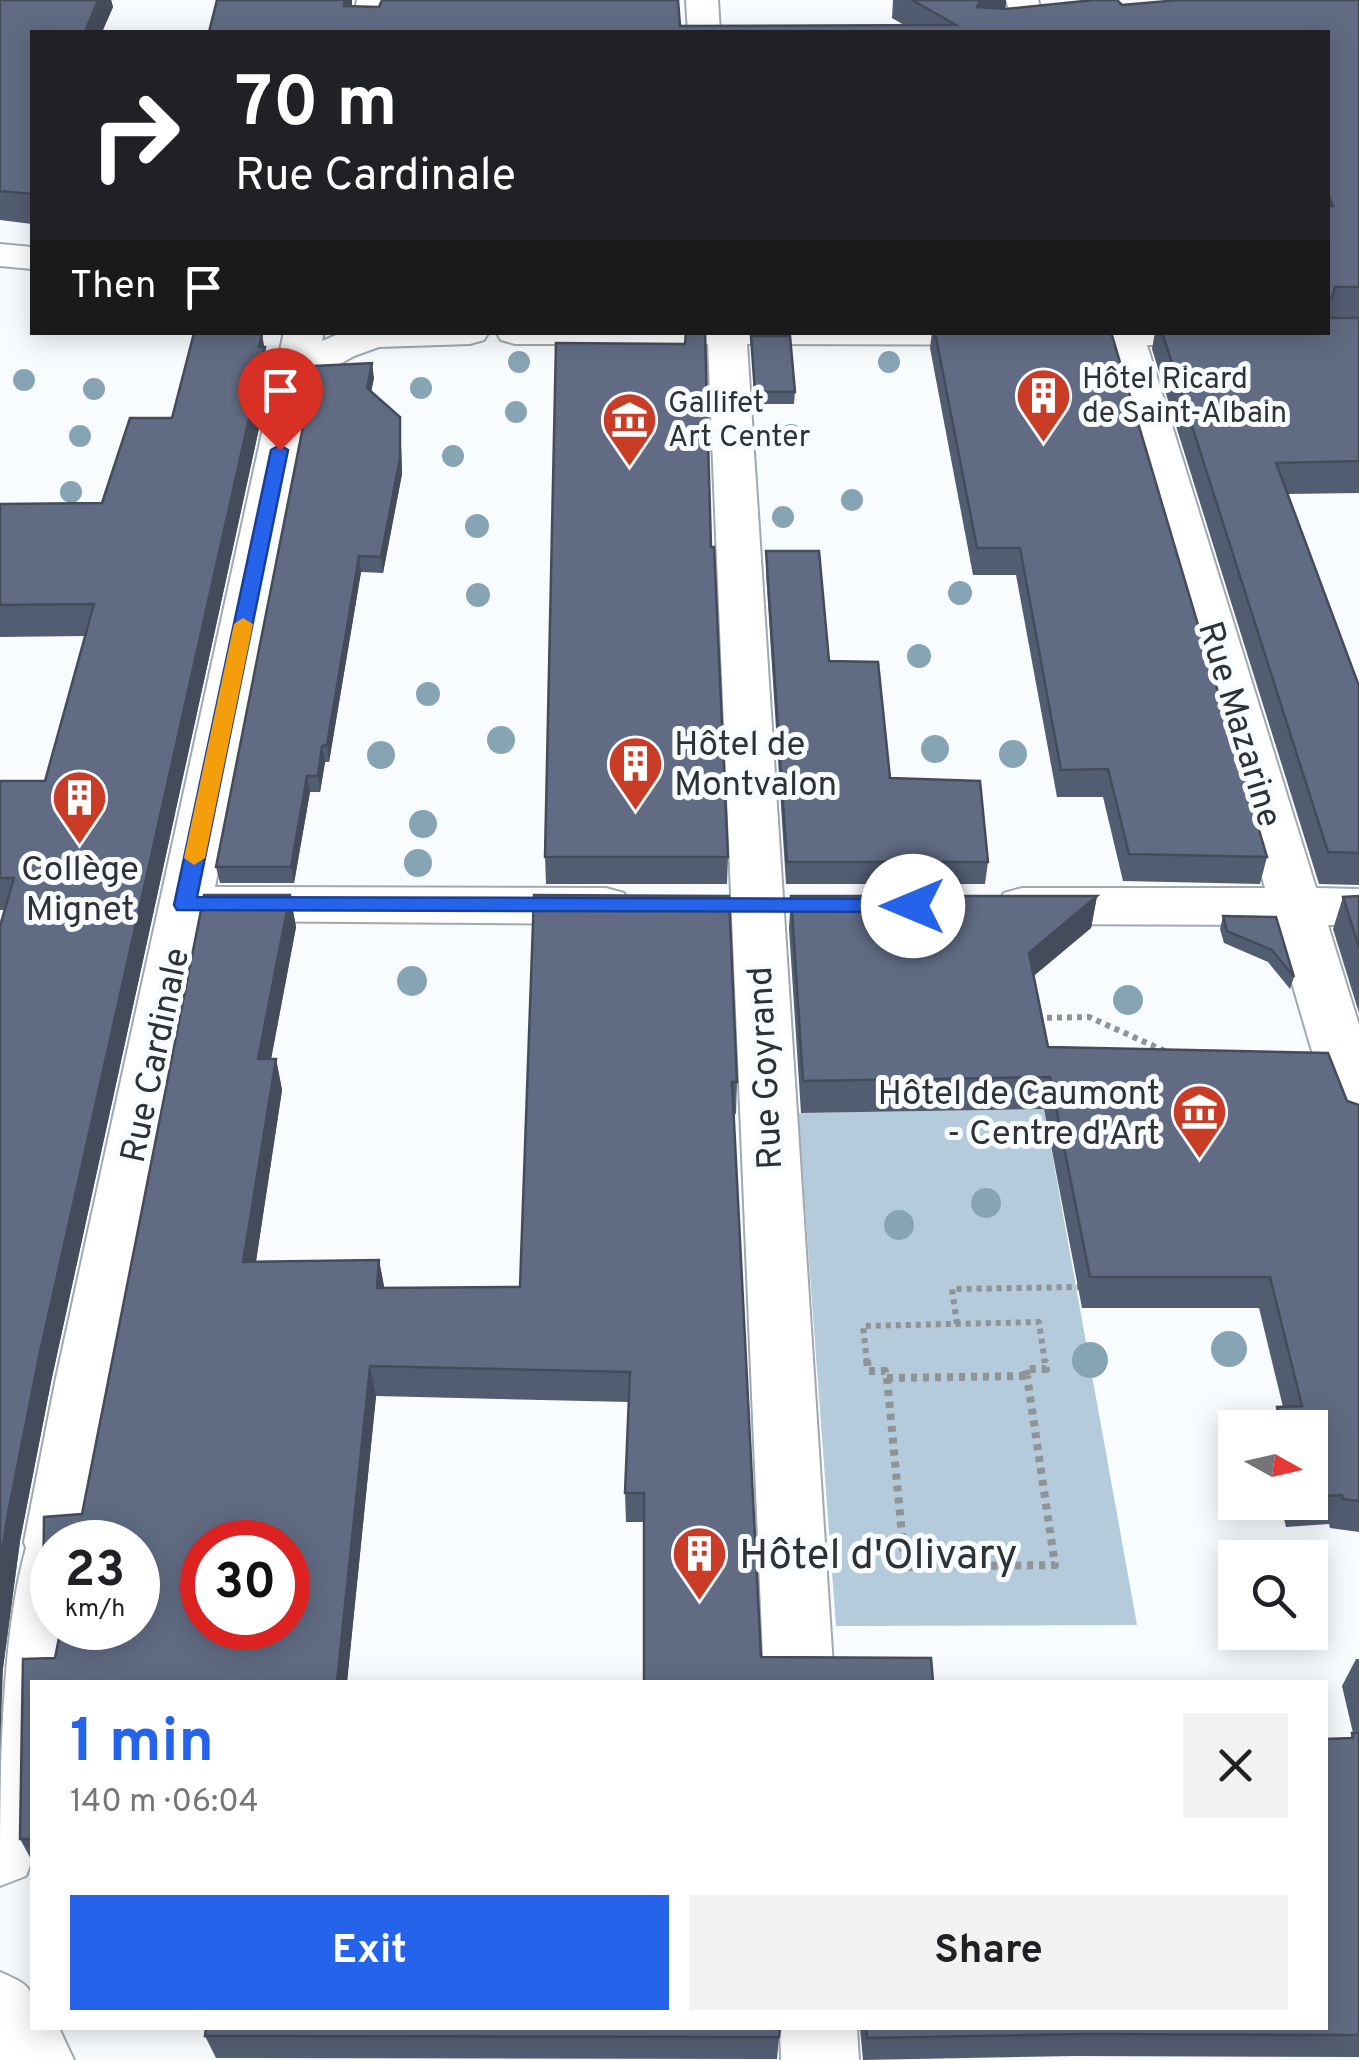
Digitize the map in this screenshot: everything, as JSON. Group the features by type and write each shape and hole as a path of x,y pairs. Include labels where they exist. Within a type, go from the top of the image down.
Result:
{"street":[{"path":"366,30 373,0"},
{"path":"702,0 704,30"},
{"path":"998,30 1028,18"},
{"path":"0,255 30,258"},
{"path":"1330,333 1359,333"},
{"path":"300,353 333,348 371,335"},
{"name":"Rue Goyrand","path":"727,335 736,906 799,1680"},
{"name":"Rue Mazarine","path":"1124,335 1359,1116"},
{"name":"Rue Cardinale","path":"61,1520 300,353"},
{"path":"185,905 657,906"},
{"path":"736,906 814,906"},
{"path":"973,906 1359,906"},
{"path":"31,1680 36,1650"},
{"path":"0,1850 30,1686"},
{"path":"0,2011 34,2060"},
{"path":"818,2030 820,2060"}],"path":[{"path":"1030,1018 1089,1017 1175,1055"},
{"path":"957,1324 952,1289 1078,1287"},
{"path":"1039,1322 1046,1368 1026,1369 1055,1564 904,1567 888,1378 885,1371 868,1371 864,1326 957,1324 1039,1322"},
{"path":"888,1378 1027,1376"}],"shaded area":[{"path":"1044,1109 1137,1625 836,1626 798,1113"}],"building":[{"path":"0,0 98,0 86,30 30,30 30,194 0,191"},
{"path":"217,0 345,0 344,6 379,7 382,0 678,0 680,26 956,25 912,0 980,0 977,7 1006,9 1094,0 1117,0 1122,5 1179,0 1358,0 1359,287 1335,287 1330,298 1330,30 210,30"},
{"path":"1330,318 1359,318 1359,461 1276,463 1359,686 1359,853 1328,852 1163,335 1330,335"},
{"name":"Collège Mignet","path":"193,335 262,335 259,347 265,347 40,1352 0,1564 0,926 14,878 0,878 0,781 45,781 94,604 0,605 0,504 102,503 130,418 172,418"},
{"path":"686,335 705,335 711,547 728,857 545,857 556,343 685,344"},
{"path":"936,335 1112,335 1267,857 1129,854 1108,769 1061,770 1020,548 977,548"},
{"path":"751,336 790,336 795,392 755,392"},
{"path":"372,363 367,388 400,417 400,458 381,557 359,556 327,745 322,746 318,776 307,776 291,867 216,867 315,366"},
{"path":"766,551 819,551 829,661 878,662 890,778 980,781 988,862 787,862"},
{"path":"204,895 290,895 258,1059 276,1059 243,1262 379,1260 377,1288 520,1287 534,895 729,896 737,1082 732,1082 761,1657 931,1658 933,1680 644,1680 644,1493 625,1493 630,1372 370,1366 337,1680 30,1680 30,1839 20,1839 23,1659 55,1658 57,1650 160,1650 160,1520 44,1520 82,1514"},
{"path":"791,896 1097,896 1029,953 1048,1047 1328,1053 1347,1101 1359,1105 1359,1501 1343,1499 1342,1495 1328,1496 1328,1410 1278,1410 1277,1407 1302,1406 1270,1277 1090,1277 1050,1077 803,1081"},
{"path":"1359,896 1359,947 1343,897"},
{"path":"1223,916 1276,917 1294,977 1272,950 1227,931"},
{"path":"1352,1733 1359,1733 1359,2035 867,2038 866,2030 1328,2030 1328,1739 1353,1738"},
{"path":"206,2030 780,2030 779,2037 205,2036"}],"slow traffic":[{"path":"194,858 243,624"}],"place":[{"name":"Hôtel Ricard de Saint-Albain","path":"1043,444"},
{"name":"Gallifet Art Center","path":"629,468"},
{"name":"Hôtel de Montvalon","path":"635,812"},
{"name":"Collège Mignet","path":"80,846"},
{"name":"Hôtel de Caumont - Centre d'Art","path":"1199,1161"},
{"name":"Hôtel d'Olivary","path":"700,1602"}],"route":[{"path":"280,450 185,905 913,906"}]}
